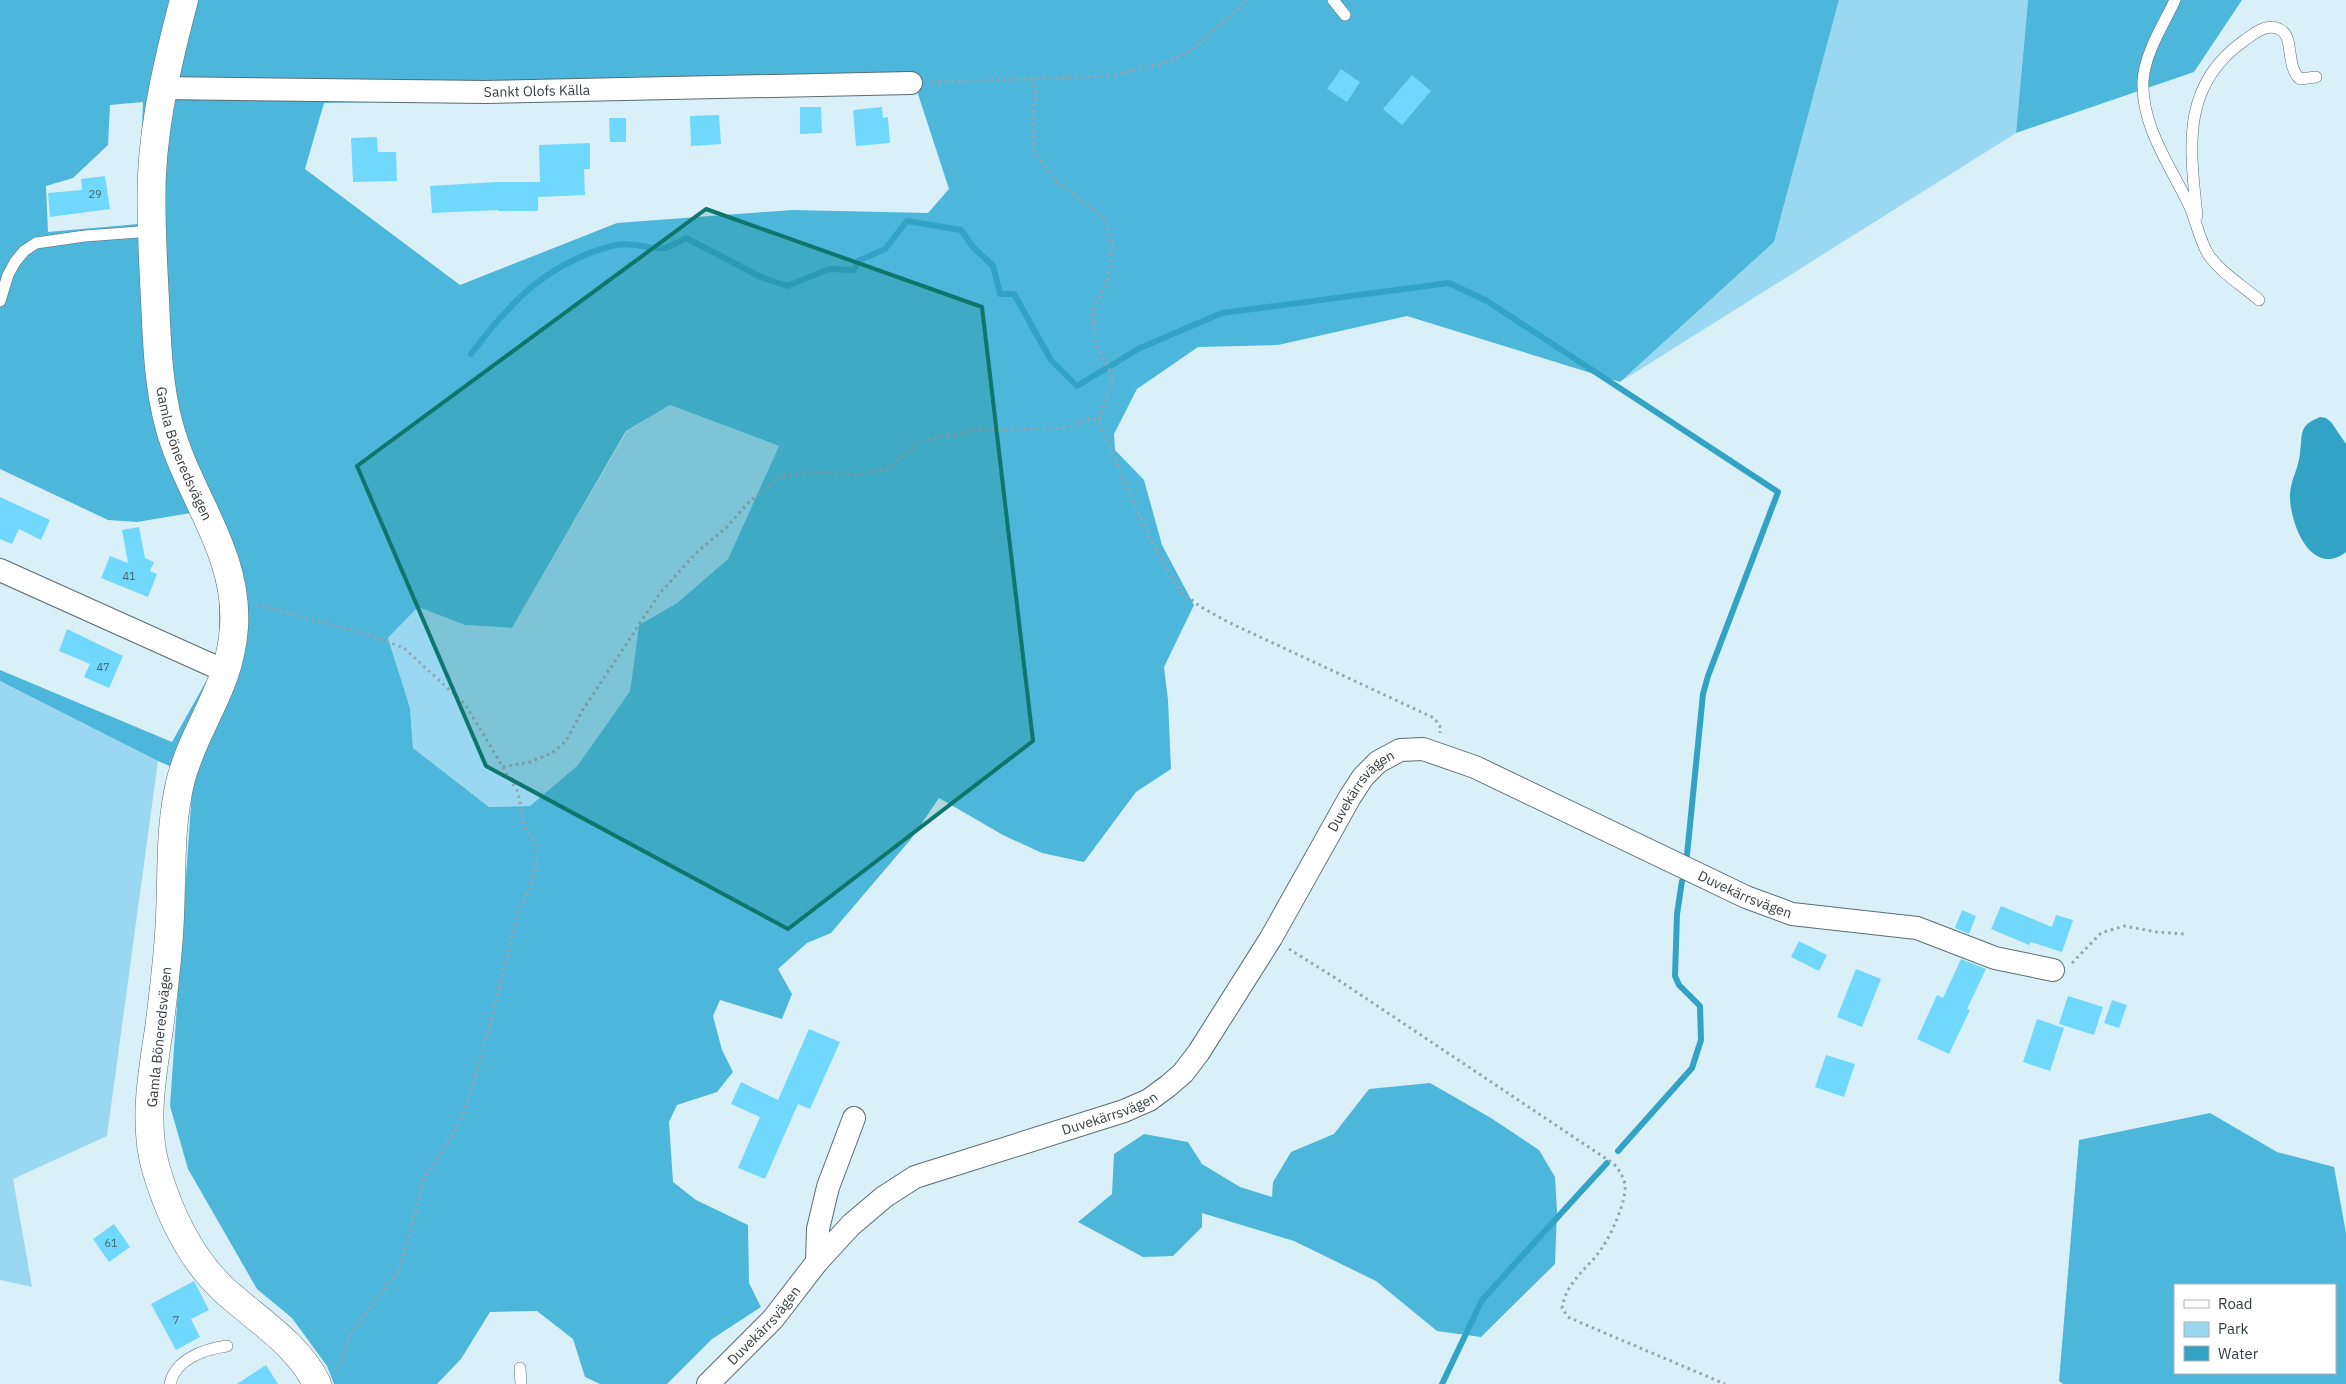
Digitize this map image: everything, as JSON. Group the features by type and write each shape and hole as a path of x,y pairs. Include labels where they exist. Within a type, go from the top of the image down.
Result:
{"street":[{"name":"Gamla Böneredsvägen","path":"184,0 162,88 152,172 152,231 157,349 162,396 173,438 220,545 230,579 234,602 234,628 227,672 186,764 176,807 172,846 166,979 150,1095 150,1142 164,1194 176,1222 197,1258 216,1282 325,1380"},
{"name":"Sankt Olofs Källa","path":"162,88 485,92 911,83"},
{"path":"0,570 227,672"},
{"name":"Duvekärrsvägen","path":"708,1384 773,1319 817,1262 850,1225 884,1197 915,1177 1124,1111 1150,1100 1183,1073 1199,1052 1270,938 1350,798 1364,777 1378,762 1400,750 1423,748 1475,768 1746,897 1792,914 1917,928 1995,958 2052,970"},
{"path":"817,1262 818,1229 828,1187 854,1118"}],"lane":[{"path":"1333,0 1345,15"},
{"path":"2176,0 2147,58 2143,81 2144,105 2148,124 2189,206 2207,253 2259,300"},
{"path":"2199,232 2191,155 2192,124 2198,101 2221,61 2255,33 2265,28 2274,27 2286,34 2292,70 2296,76 2304,79 2316,77"},
{"path":"0,301 8,275 15,262 36,243 85,236 152,231"},
{"path":"170,1384 176,1371 205,1349 227,1346"},
{"path":"520,1368 521,1384"}],"path":[{"path":"911,83 1110,76 1168,62 1192,50 1247,0"},
{"path":"1032,78 1036,95 1033,119 1034,151 1056,182 1105,218 1114,246 1107,283 1093,311 1095,343 1114,378 1098,422"},
{"path":"503,767 530,762 552,753 566,740 582,711 660,593 696,553 727,527 748,502 781,476 824,472 856,475 888,469 919,442 976,430 1064,428 1092,418 1098,422 1150,539 1180,590 1201,607 1228,622 1434,718 1441,728 1440,736 1432,752"},
{"path":"234,602 253,604 370,634 404,648 465,704 518,792 524,826 537,845 536,866 530,889 519,909 492,1020 470,1096 458,1126 424,1179 400,1269 351,1333 343,1358 325,1380"},
{"path":"2052,970 2071,963 2101,933 2124,926 2156,932 2185,934"},
{"path":"1270,938 1338,979 1614,1164 1621,1172 1625,1185 1623,1200 1602,1248 1564,1294 1562,1308 1568,1317 1725,1384"}],"highlighted area":[{"path":"706,209 982,307 1033,741 788,929 486,766 357,466"}],"green space":[{"path":"1839,0 2028,0 2016,133 1620,382 1774,242"},
{"path":"670,405 779,446 728,559 677,603 639,625 630,691 578,765 530,806 489,807 413,748 410,708 388,638 418,607 465,625 512,628 627,431"},
{"path":"0,681 158,761 107,1136 13,1179 32,1287 0,1280"}],"shaded area":[{"path":"0,0 1839,0 1774,242 1620,382 1407,316 1278,345 1198,347 1137,389 1114,434 1115,450 1144,480 1162,545 1194,605 1164,667 1168,700 1171,769 1136,792 1084,862 1042,853 1003,835 939,798 911,839 831,933 807,943 778,969 792,994 782,1019 720,1000 713,1016 722,1050 733,1072 717,1092 677,1105 669,1122 673,1182 696,1200 748,1225 749,1283 761,1307 712,1339 667,1384 600,1384 585,1377 573,1339 537,1311 490,1312 461,1359 437,1384 334,1384 327,1366 292,1318 257,1289 188,1169 170,1106 193,776 158,761 0,681 0,670 172,742 208,678 219,646 219,598 212,562 191,513 137,522 108,520 0,469","holes":["917,91 949,189 928,213 792,210 617,223 460,285 305,169 324,103","143,102 138,224 48,232 46,186 73,178 108,145 110,105","670,405 779,446 728,559 677,603 639,625 630,691 578,765 530,806 489,807 413,748 410,708 388,638 418,607 465,625 512,628 626,431"]},
{"path":"2028,0 2242,0 2194,72 2016,133"},
{"path":"1430,1083 1491,1118 1539,1150 1555,1177 1557,1211 1555,1264 1481,1337 1437,1331 1376,1281 1294,1241 1202,1213 1202,1227 1173,1256 1143,1257 1078,1222 1112,1194 1114,1154 1144,1134 1188,1142 1202,1164 1240,1187 1272,1197 1273,1182 1291,1152 1334,1134 1369,1089"},
{"path":"2210,1113 2277,1152 2334,1167 2346,1233 2346,1384 2063,1384 2059,1381 2079,1140"}],"water":[{"path":"2320,417 2326,418 2331,422 2346,444 2346,552 2334,558 2322,558 2313,553 2304,544 2293,519 2291,506 2290,494 2299,458 2303,431 2308,424"}],"building":[{"path":"1341,69 1360,82 1347,102 1327,89"},
{"path":"1412,75 1431,91 1402,125 1383,109"},
{"path":"800,107 821,107 822,133 800,134"},
{"path":"882,107 883,118 888,117 890,143 856,146 853,110"},
{"path":"719,115 721,144 691,146 690,116"},
{"path":"609,118 626,118 626,142 610,142"},
{"path":"377,137 378,152 396,152 397,181 353,182 351,138"},
{"path":"590,143 590,169 584,169 585,195 538,197 538,211 498,210 432,213 430,186 496,182 540,182 539,145"},
{"path":"105,176 110,209 50,217 48,193 82,190 81,179"},
{"path":"0,497 50,520 41,540 19,529 12,544 0,539"},
{"path":"139,527 145,558 154,562 150,571 157,574 148,597 101,578 110,556 128,563 122,530"},
{"path":"67,629 123,656 109,688 84,677 90,664 59,651"},
{"path":"2001,906 2052,927 2056,915 2073,920 2062,952 2031,942 2029,945 1991,929"},
{"path":"1962,910 1976,916 1969,934 1955,928"},
{"path":"1799,941 1827,955 1819,971 1791,957"},
{"path":"1961,959 1986,969 1967,1009 1970,1010 1949,1054 1917,1039 1937,995 1943,998"},
{"path":"1856,969 1881,979 1862,1027 1837,1017"},
{"path":"2068,996 2103,1007 2094,1035 2059,1024"},
{"path":"2112,1000 2127,1005 2119,1028 2104,1023"},
{"path":"2037,1019 2064,1028 2050,1071 2023,1062"},
{"path":"809,1029 840,1042 810,1109 798,1104 765,1179 738,1168 760,1117 731,1104 741,1082 778,1100"},
{"path":"1826,1055 1855,1064 1844,1097 1815,1087"},
{"path":"114,1224 130,1247 109,1262 93,1239"},
{"path":"194,1281 209,1310 191,1319 200,1337 176,1350 151,1304"},
{"path":"266,1365 278,1384 237,1384"}],"waterway":[{"path":"471,354 501,317 533,286 571,261 592,252 622,244 665,248 686,238 761,277 787,286 829,269 854,270 858,261 885,249 907,221 961,230 973,247 993,266 1000,294 1014,294 1051,360 1077,386 1140,348 1222,313 1449,283 1487,301 1778,492 1708,676 1703,694 1687,855"},
{"path":"1618,1151 1692,1068 1701,1040 1700,1006 1679,985 1675,976 1677,914 1682,881"},
{"path":"1442,1384 1482,1300 1607,1163"}]}
